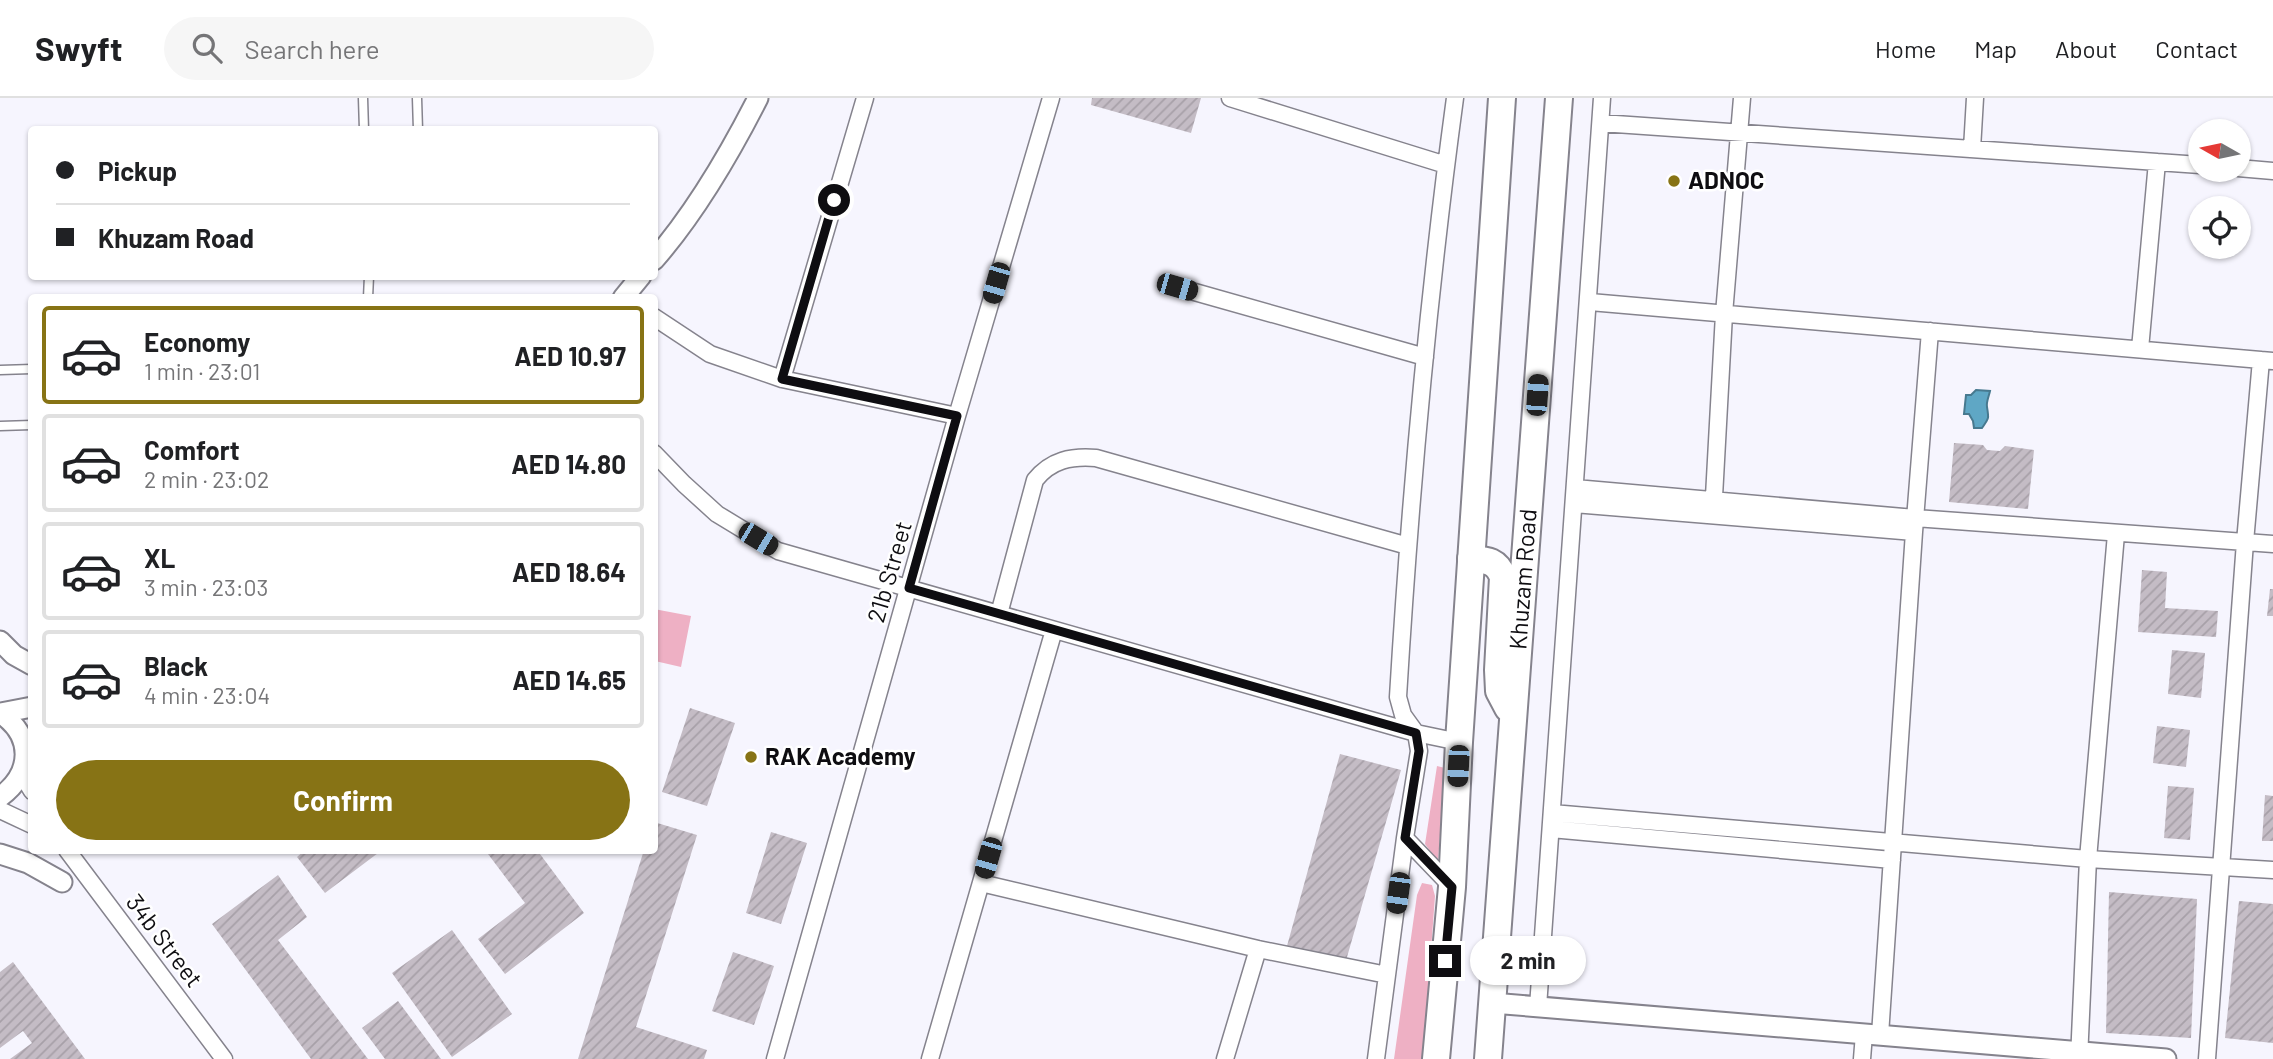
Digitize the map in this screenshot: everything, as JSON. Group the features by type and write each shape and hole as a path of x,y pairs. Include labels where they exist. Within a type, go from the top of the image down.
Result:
{"main road":[{"path":"1436,1059 1452,887 1459,742 1502,98"},
{"name":"Khuzam Road","path":"1488,1059 1559,98"},
{"path":"1471,559 1490,562 1499,567 1503,578 1499,691 1513,719"}],"street":[{"path":"658,256 717,172 758,98"},
{"path":"782,379 865,98"},
{"name":"21b Street","path":"775,1059 957,416 1051,98"},
{"path":"1230,98 1446,165"},
{"path":"1376,1059 1419,751 1416,733 1403,715 1398,697 1425,357 1455,98"},
{"path":"1538,1007 1590,302 1602,98"},
{"path":"1713,508 1724,314 1742,98"},
{"path":"1972,149 1975,98"},
{"path":"1601,123 2188,164"},
{"path":"2140,349 2157,162"},
{"path":"2251,169 2273,171"},
{"path":"626,294 638,280"},
{"path":"1177,287 1425,357"},
{"path":"1590,302 2267,360 2245,542 2207,1059"},
{"path":"658,320 710,354 782,379 957,416"},
{"path":"1862,1059 1872,1034 1892,860 1930,331"},
{"path":"658,457 717,514 778,551 1416,733 1459,742"},
{"path":"999,614 1035,480 1044,468 1061,460 1096,458 1408,546"},
{"path":"1575,496 1915,525 2273,544"},
{"path":"2080,1055 2088,859 2116,534"},
{"path":"930,1059 1054,630"},
{"path":"0,641 14,655 28,663"},
{"path":"0,713 28,708"},
{"path":"0,713 18,729 24,742 26,766 10,790 0,797"},
{"path":"0,810 28,823"},
{"path":"1551,821 1893,842 2088,859 2273,870"},
{"path":"1551,821 1892,860"},
{"path":"1405,838 1452,887"},
{"path":"0,854 28,863 62,882"},
{"name":"34b Street","path":"70,854 224,1059"},
{"path":"981,883 1258,949 1387,975"},
{"path":"1225,1059 1258,949"},
{"path":"1492,1003 1872,1034 2080,1055 2166,1059"}],"lane":[{"path":"363,98 364,126"},
{"path":"417,98 418,126"},
{"path":"0,370 28,369"},
{"path":"0,426 28,425"}],"shaded area":[{"path":"658,610 691,616 681,667 658,662"},
{"path":"1437,766 1445,768 1438,862 1425,844"},
{"path":"1422,883 1432,885 1435,896 1423,1059 1394,1059 1417,895"}],"water":[{"path":"1976,390 1990,391 1987,403 1988,418 1982,428 1974,428 1969,414 1964,414 1966,395 1971,395"}],"building":[{"path":"1092,98 1201,98 1191,133 1091,105"},
{"path":"1954,443 1983,445 1987,450 2000,451 2005,446 2034,450 2028,509 1949,502"},
{"path":"2142,570 2167,572 2165,608 2218,611 2216,637 2138,632"},
{"path":"2270,589 2273,589 2273,616 2267,616"},
{"path":"2172,650 2205,653 2201,698 2168,694"},
{"path":"690,708 735,723 707,806 662,792"},
{"path":"2157,726 2190,730 2186,767 2153,763"},
{"path":"1340,754 1401,770 1345,964 1287,946"},
{"path":"2168,786 2194,788 2190,840 2164,838"},
{"path":"2265,795 2273,796 2273,841 2262,841"},
{"path":"658,823 697,835 636,1027 707,1050 704,1059 578,1059 643,854 658,854"},
{"path":"771,832 807,843 781,924 746,913"},
{"path":"300,854 377,854 325,893 297,857"},
{"path":"488,854 540,854 584,913 505,974 478,939 525,903"},
{"path":"278,875 307,917 278,940 368,1059 311,1059 212,924"},
{"path":"2109,892 2197,899 2191,1038 2106,1033"},
{"path":"2239,901 2273,904 2273,1043 2225,1038"},
{"path":"452,930 512,1014 452,1057 392,973"},
{"path":"733,952 774,966 754,1025 712,1011"},
{"path":"13,962 85,1059 10,1059 32,1043 23,1031 0,1048 0,972"},
{"path":"398,1001 441,1059 385,1059 362,1028"}],"place":[{"name":"ADNOC","path":"1674,181"},
{"name":"RAK Academy","path":"751,757"}],"route":[{"path":"834,200 782,379 957,416 909,588 1416,733 1419,751 1405,838 1452,887 1445,961"}]}
